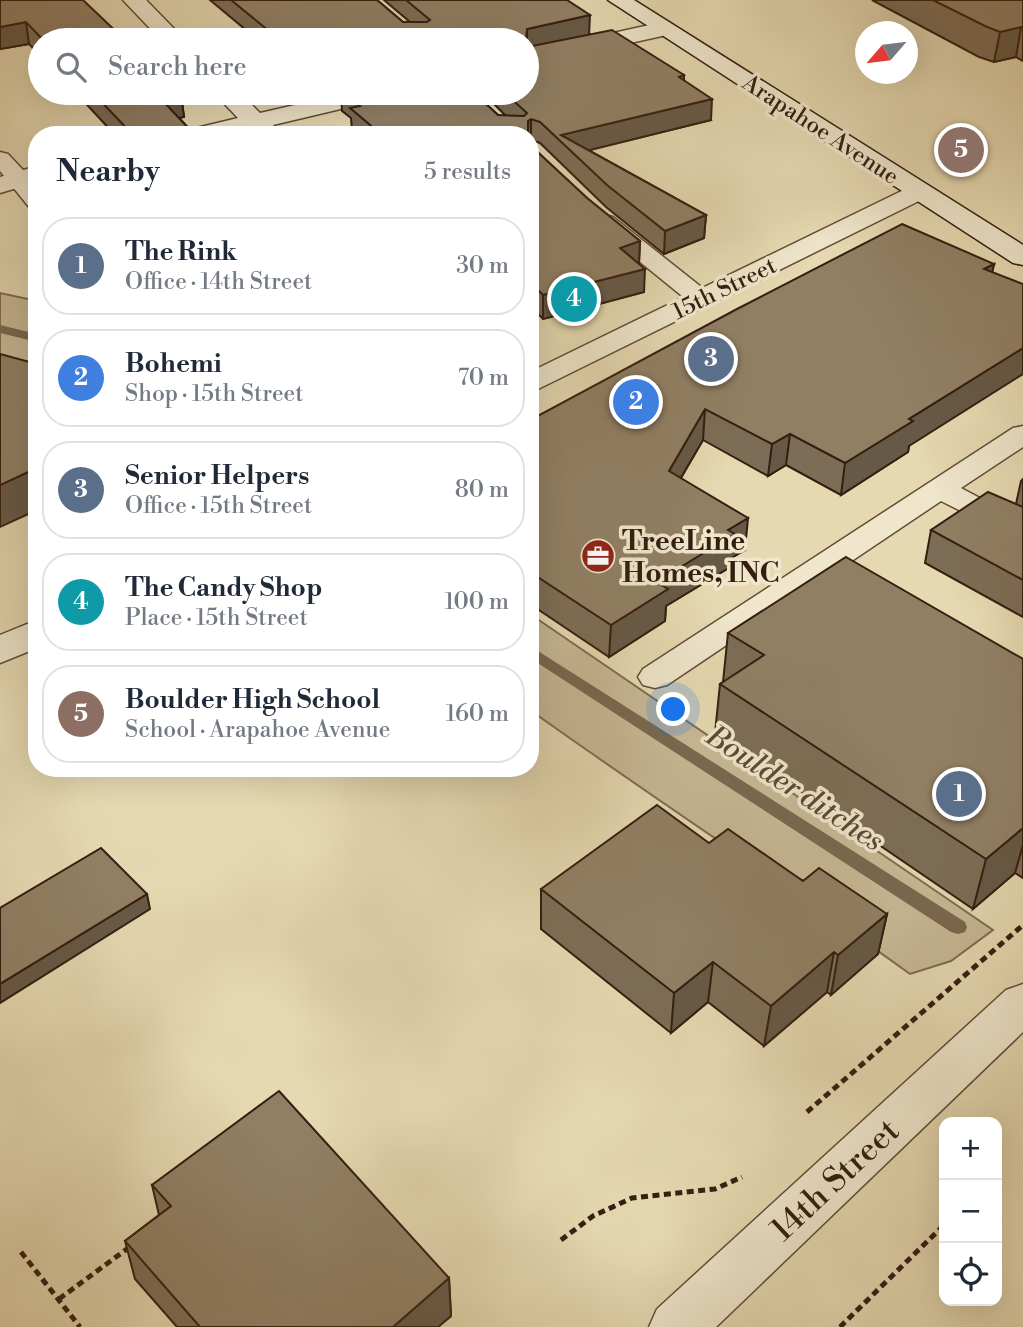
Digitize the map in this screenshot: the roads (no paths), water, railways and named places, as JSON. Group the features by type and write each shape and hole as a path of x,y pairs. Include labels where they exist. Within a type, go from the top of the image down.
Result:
{"street":[{"path":"134,0 162,28"},
{"name":"Arapahoe Avenue","path":"619,0 1023,257"},
{"path":"539,56 663,29"},
{"path":"238,105 260,126"},
{"path":"269,126 338,105"},
{"name":"15th Street","path":"539,380 918,191"},
{"path":"0,650 28,636"},
{"name":"14th Street","path":"677,1327 1023,1003"}],"lane":[{"path":"0,159 19,179"},
{"path":"588,206 701,299"},
{"path":"655,677 1023,434"},
{"path":"940,489 1023,533"}],"waterway":[{"name":"Boulder ditches","path":"0,329 28,336"},
{"name":"Boulder ditches","path":"539,657 958,927"}],"place":[{"name":"Boulder High School","path":"961,150"},
{"name":"The Candy Shop","path":"574,299"},
{"name":"Senior Helpers","path":"711,359"},
{"name":"Bohemi","path":"636,402"},
{"name":"TreeLine Homes, INC","path":"598,556"},
{"name":"The Rink","path":"959,794"}]}
